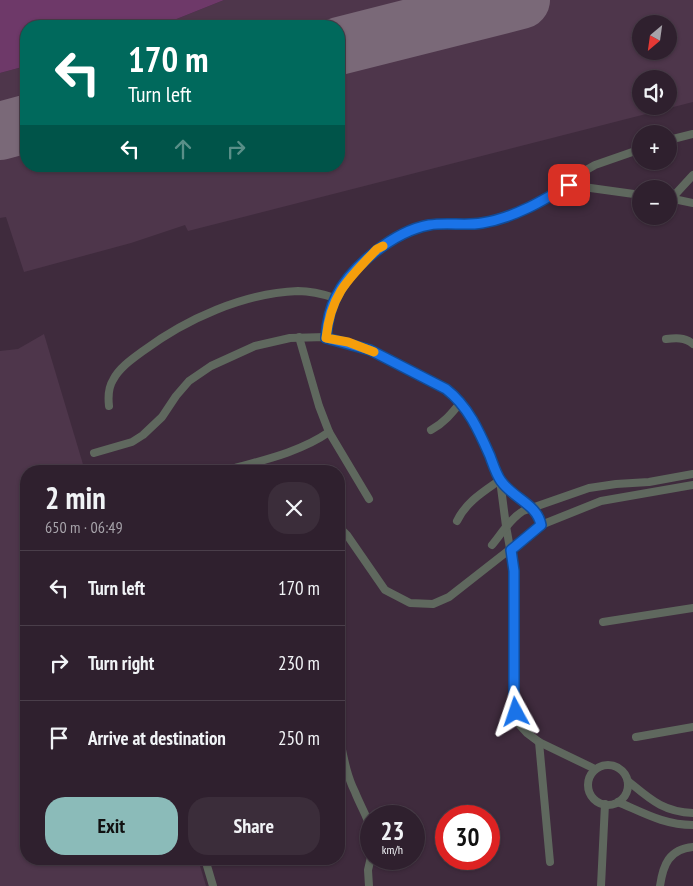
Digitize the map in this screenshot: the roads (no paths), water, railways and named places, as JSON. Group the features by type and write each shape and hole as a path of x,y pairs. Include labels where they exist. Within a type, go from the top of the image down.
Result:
{"street":[{"path":"677,138 693,134"},
{"path":"326,338 327,324 335,298 343,285 377,249 399,235 428,225 482,223 529,208 569,185 581,173 595,165 632,152"},
{"path":"677,191 693,174"},
{"path":"569,185 632,194"},
{"path":"677,199 693,202"},
{"path":"109,406 109,389 112,380 118,372 130,360 182,326 244,301 273,294 319,292 335,298"},
{"path":"299,337 311,380 329,432 369,500"},
{"path":"94,453 132,442 143,435 162,417 176,396 190,381 211,366 255,346 299,337 326,338 370,350 446,389 460,402 480,435 500,480 514,571 514,700 518,723 539,742 595,769"},
{"path":"666,339 678,338 690,341 693,344"},
{"path":"431,430 444,422 460,402"},
{"path":"243,465 304,446 329,432"},
{"path":"492,545 506,526 522,511 590,488 649,482 693,474"},
{"path":"500,480 515,496 533,508 540,516 541,525"},
{"path":"457,522 467,506 480,493 500,480"},
{"path":"345,533 385,590 410,603 433,604 449,598 541,525 601,501 693,485"},
{"path":"603,622 693,608"},
{"path":"636,737 693,728"},
{"path":"539,742 550,862"},
{"path":"345,762 355,793 361,805"},
{"path":"693,813 678,812 660,806 628,781 625,775 615,766 608,765 595,769 591,774 588,786 594,798 605,804 618,802 656,820 680,825 693,825"},
{"path":"618,802 626,793 628,781"},
{"path":"601,886 605,804"},
{"path":"660,886 663,868 670,858 679,850 693,847"},
{"path":"207,865 213,886"},
{"path":"368,870 369,886"}]}
